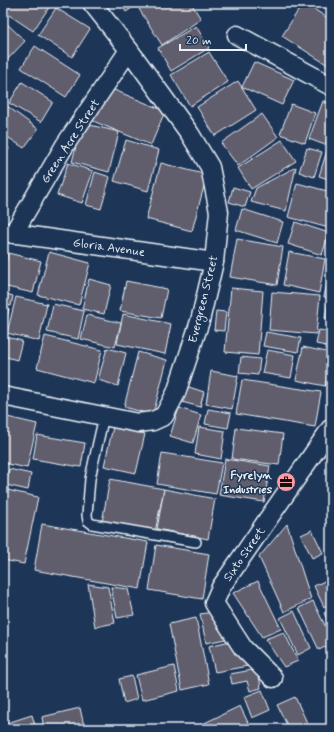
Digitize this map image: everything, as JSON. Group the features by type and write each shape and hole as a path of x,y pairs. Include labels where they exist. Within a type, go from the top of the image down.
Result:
{"street":[{"name":"Evergreen Street","path":"3,396 138,423 153,421 164,416 176,393 200,321 214,262 218,212 210,167 190,134 129,50 92,3"},
{"path":"237,35 331,86"},
{"name":"Green Acre Street","path":"8,233 129,50"},
{"name":"Gloria Avenue","path":"8,233 214,262"},
{"name":"Sixto Street","path":"273,678 243,648 214,603 221,587 331,428"}],"lane":[{"path":"104,416 90,479 87,515 88,521 92,524 196,542"}],"building":[{"path":"8,3 52,3 33,31 3,11"},
{"path":"120,3 139,3 126,12"},
{"path":"148,3 191,3 201,19 162,45 139,9"},
{"path":"303,3 331,20 331,67 282,36"},
{"path":"331,3 331,10 320,4"},
{"path":"56,8 90,29 72,57 38,35"},
{"path":"3,20 25,41 7,60 3,56"},
{"path":"196,26 209,48 171,71 158,48"},
{"path":"35,46 80,75 66,97 21,68"},
{"path":"209,52 228,82 190,106 171,75"},
{"path":"254,62 294,80 282,105 242,87"},
{"path":"238,81 256,110 215,136 197,107"},
{"path":"22,82 53,102 41,122 9,103"},
{"path":"107,87 165,111 151,145 93,121"},
{"path":"323,101 331,104 331,127 325,145 309,139"},
{"path":"3,103 38,129 24,148 3,134"},
{"path":"291,104 315,113 305,143 280,134"},
{"path":"262,114 278,137 238,166 221,143"},
{"path":"82,123 119,132 109,172 72,162"},
{"path":"331,138 331,180 319,176"},
{"path":"126,140 159,150 148,191 114,181"},
{"path":"282,140 296,161 251,189 238,168"},
{"path":"3,145 9,148 3,162"},
{"path":"307,148 322,152 314,177 299,172"},
{"path":"68,163 93,171 82,203 57,195"},
{"path":"161,163 207,175 192,231 146,219"},
{"path":"296,167 286,211 251,202 256,188"},
{"path":"95,172 110,177 101,209 86,205"},
{"path":"297,183 331,192 331,221 329,228 288,217"},
{"path":"233,187 250,192 245,207 229,202"},
{"path":"242,209 283,222 277,243 236,230"},
{"path":"295,222 329,233 322,255 288,244"},
{"path":"237,239 283,247 277,285 230,277"},
{"path":"49,252 90,263 79,305 38,295"},
{"path":"289,252 325,259 319,293 283,285"},
{"path":"8,253 41,261 33,293 3,286 3,275"},
{"path":"89,279 111,285 104,314 82,309"},
{"path":"328,279 331,280 331,299 324,297"},
{"path":"126,281 167,289 161,318 120,311"},
{"path":"231,288 263,291 258,355 225,352"},
{"path":"272,292 320,296 316,334 269,330"},
{"path":"3,293 13,296 11,306 3,304"},
{"path":"16,297 47,304 39,341 7,333"},
{"path":"328,302 331,303 331,319 325,318"},
{"path":"53,304 84,311 78,339 47,332"},
{"path":"3,308 9,309 3,337"},
{"path":"216,311 226,312 224,331 214,330"},
{"path":"123,314 171,324 165,354 117,344"},
{"path":"87,315 121,323 115,347 81,339"},
{"path":"319,330 331,332 331,347 316,344"},
{"path":"266,332 301,338 298,352 263,346"},
{"path":"45,336 102,350 94,383 37,368"},
{"path":"7,337 22,341 17,360 3,356"},
{"path":"303,347 331,353 331,360 325,386 296,380"},
{"path":"107,348 126,353 118,386 98,380"},
{"path":"267,350 295,355 291,378 262,373"},
{"path":"138,352 167,360 153,415 124,407"},
{"path":"241,357 260,359 258,375 239,373"},
{"path":"211,371 238,376 232,409 206,404"},
{"path":"242,380 321,392 315,427 236,414"},
{"path":"186,386 204,392 200,407 182,402"},
{"path":"179,408 201,415 193,443 170,436"},
{"path":"208,409 231,413 228,428 205,424"},
{"path":"3,416 37,424 27,468 3,463"},
{"path":"113,427 145,434 136,473 104,466"},
{"path":"199,427 225,431 221,459 195,454"},
{"path":"236,428 283,434 279,465 232,459"},
{"path":"37,435 85,443 81,467 33,459"},
{"path":"162,453 222,463 216,494 157,484"},
{"path":"225,459 270,466 264,502 219,495"},
{"path":"9,469 31,474 28,490 6,485"},
{"path":"110,479 164,489 155,532 102,522"},
{"path":"3,489 38,497 24,564 3,560"},
{"path":"164,489 215,499 208,539 157,529"},
{"path":"42,524 148,542 140,589 34,570"},
{"path":"287,524 311,599 284,612 259,557"},
{"path":"312,530 323,553 312,558 301,535"},
{"path":"156,545 209,554 202,599 149,590"},
{"path":"331,578 331,603 324,607 314,586"},
{"path":"258,581 281,629 262,637 233,593"},
{"path":"88,584 108,587 115,623 95,627"},
{"path":"111,587 128,589 134,615 117,618"},
{"path":"313,601 331,638 331,644 319,650 299,608"},
{"path":"331,610 331,628 324,613"},
{"path":"294,611 311,648 298,655 280,618"},
{"path":"213,612 230,638 206,643 200,614"},
{"path":"196,618 209,684 182,690 169,624"},
{"path":"284,632 298,661 284,667 265,639"},
{"path":"230,641 248,666 215,672 209,646"},
{"path":"174,666 179,691 142,700 136,675"},
{"path":"258,669 261,688 250,691 247,681 232,684 230,674"},
{"path":"132,676 137,699 124,703 119,679"},
{"path":"262,690 270,710 252,718 244,697"},
{"path":"295,697 310,729 289,729 277,705"},
{"path":"240,706 251,729 192,729"},
{"path":"80,708 84,726 71,729 44,729 42,717"},
{"path":"32,715 36,729 6,729 4,724"}],"place":[{"name":"Fyrelyn Industries","path":"286,482"}]}
